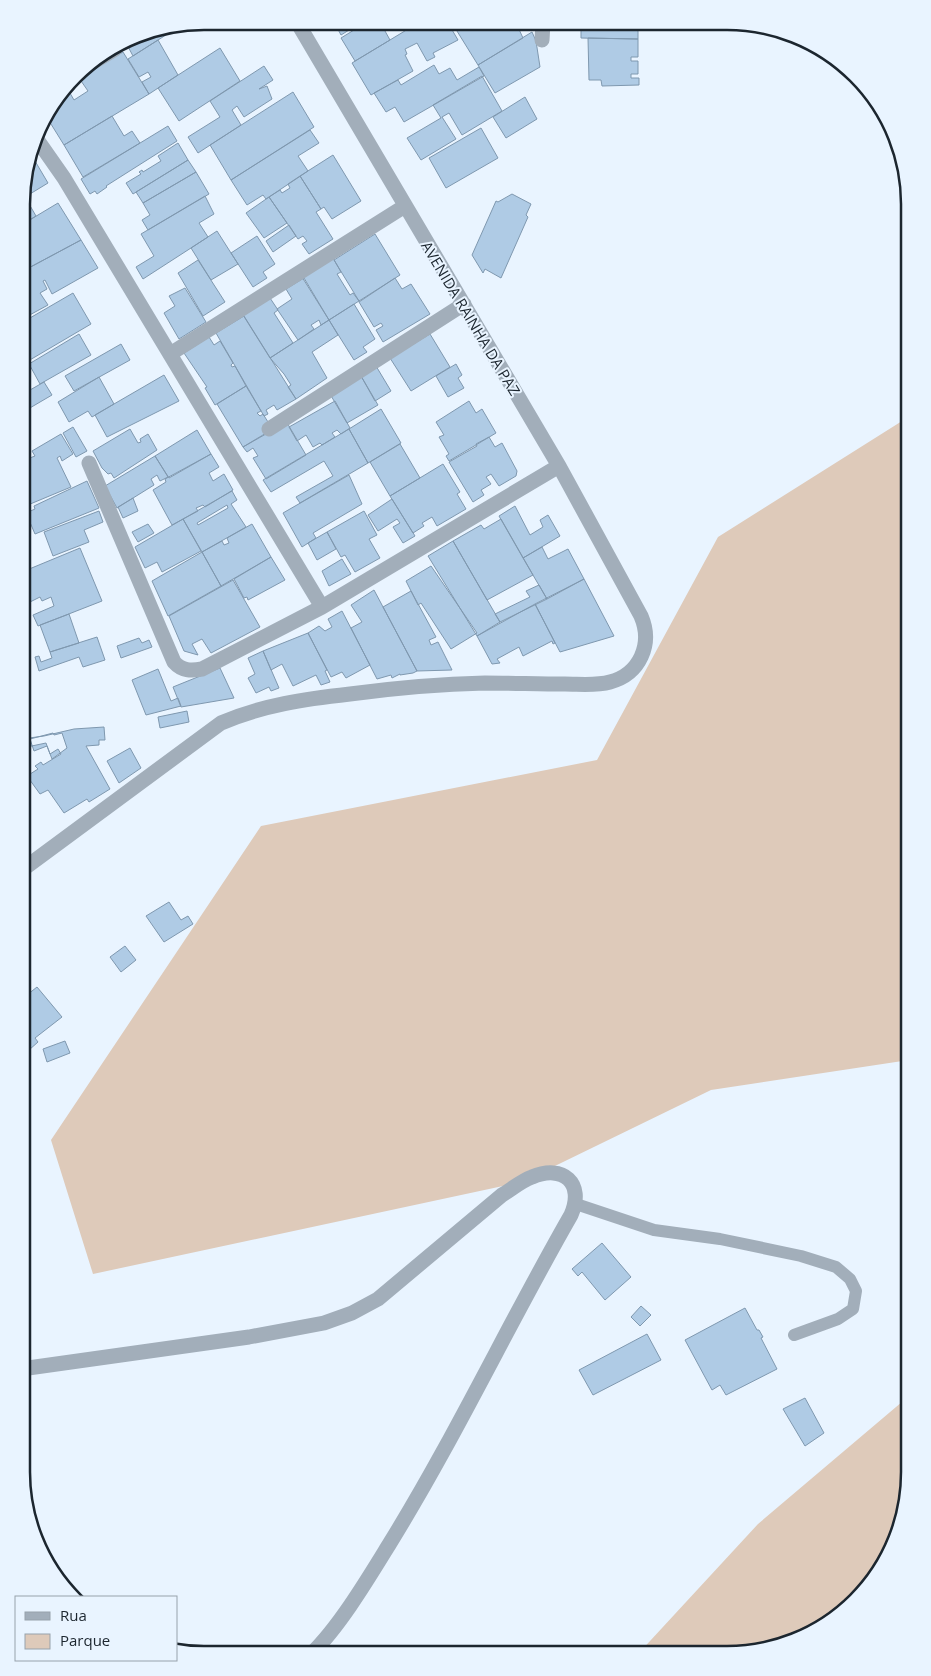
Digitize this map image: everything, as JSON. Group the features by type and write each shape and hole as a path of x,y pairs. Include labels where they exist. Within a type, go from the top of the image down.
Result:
{"street":[{"name":"AVENIDA RAINHA DA PAZ","path":"30,864 221,723 245,713 292,701 400,687 484,683 592,684 610,682 626,675 637,665 644,653 646,631 641,616 559,466 302,30"},
{"path":"542,40 543,30"},
{"path":"40,144 64,178 322,607"},
{"path":"170,354 405,206"},
{"path":"269,429 464,304"},
{"path":"89,463 174,662 179,668 193,671 202,670 322,607 559,466"},
{"path":"30,1368 249,1337 324,1323 352,1313 378,1299 502,1195 532,1176 552,1173 566,1178 574,1184 577,1191 576,1204 534,1280 479,1388 364,1585 317,1646"}],"lane":[{"path":"576,1204 654,1230 720,1239 801,1256 836,1267 850,1279 856,1292 853,1309 838,1319 794,1336"}],"green space":[{"path":"901,422 901,1061 711,1090 522,1182 93,1274 51,1140 261,826 597,760 718,537"},
{"path":"901,1403 901,1483 898,1506 892,1528 878,1559 858,1587 842,1603 824,1617 804,1628 783,1637 750,1645 645,1646 758,1524"}],"building":[{"path":"338,30 349,30 341,35"},
{"path":"354,30 384,30 390,40 355,61 341,38"},
{"path":"406,30 452,30 458,40 433,53 435,57 427,61 417,43 405,49 407,54 405,55 413,71 371,95 352,63"},
{"path":"456,30 519,30 523,38 478,65"},
{"path":"581,30 638,30 638,39 581,38"},
{"path":"532,32 536,41 540,67 495,93 478,65"},
{"path":"167,34 133,56 128,47 148,39"},
{"path":"588,38 638,39 638,57 631,57 631,61 638,61 638,74 631,74 631,78 639,78 639,85 602,86 601,80 589,80"},
{"path":"158,40 178,75 149,94 142,82 151,77 148,72 139,77 128,59"},
{"path":"220,48 240,81 179,121 158,88"},
{"path":"123,52 149,94 64,145 50,123 70,93 74,100 88,91 81,81 94,69"},
{"path":"434,65 439,74 450,68 457,80 479,67 484,76 404,122 395,107 386,112 374,93 398,80 401,85"},
{"path":"264,66 273,80 259,89 267,86 272,99 244,117 237,106 232,110 241,125 198,153 188,137 220,117 210,101"},
{"path":"482,76 502,111 462,135 449,113 442,117 456,139 421,160 407,138 441,118 433,105"},
{"path":"293,92 314,127 231,180 210,145"},
{"path":"525,97 537,119 506,138 493,117"},
{"path":"112,116 124,136 132,131 140,143 83,177 64,145"},
{"path":"168,126 177,141 106,186 97,194 95,191 90,194 81,179"},
{"path":"481,128 498,158 446,188 429,158"},
{"path":"310,130 319,143 298,156 308,171 266,199 263,195 247,205 231,180"},
{"path":"178,143 188,160 133,194 126,183 141,174 139,172 142,170 143,172 161,161 158,156"},
{"path":"333,155 361,201 332,219 324,207 321,209 300,176"},
{"path":"188,160 196,172 143,203 136,192"},
{"path":"35,162 48,183 30,194"},
{"path":"196,172 209,194 148,230 142,220 150,215 143,203"},
{"path":"300,176 321,209 316,212 333,239 309,254 302,244 307,241 303,236 298,239 269,197 280,190 282,193 290,188 288,184"},
{"path":"512,194 531,204 526,215 528,217 501,278 485,269 483,273 472,255 496,201 498,202"},
{"path":"205,196 214,214 199,223 208,237 143,279 136,267 154,256 141,234"},
{"path":"269,197 287,223 264,238 246,213"},
{"path":"58,203 81,240 30,267 30,220"},
{"path":"30,206 36,216 30,220"},
{"path":"289,225 296,236 273,252 266,241"},
{"path":"217,231 238,264 211,280 191,248"},
{"path":"375,234 400,275 359,301 334,260"},
{"path":"257,236 275,264 263,272 267,278 253,287 231,253"},
{"path":"81,240 98,268 52,294 45,280 43,281 47,289 40,293 48,305 30,315 30,267"},
{"path":"333,258 341,272 337,274 350,295 353,293 359,301 329,320 302,277"},
{"path":"198,260 225,302 203,316 178,273"},
{"path":"304,278 329,320 321,325 319,320 311,325 314,329 298,340 277,309 292,299 286,289"},
{"path":"395,278 402,289 411,284 430,314 383,342 376,330 383,326 381,323 374,327 359,302"},
{"path":"185,288 206,322 179,339 164,313 175,306 169,296"},
{"path":"73,293 91,324 30,360 30,318"},
{"path":"270,298 278,310 274,313 293,343 270,358 243,315"},
{"path":"354,304 375,339 363,347 367,352 354,360 329,320"},
{"path":"244,316 296,399 277,410 274,405 266,410 268,414 264,416 216,333"},
{"path":"329,320 338,335 312,352 327,378 296,399 288,387 291,385 270,358"},
{"path":"79,334 91,355 40,384 30,363"},
{"path":"430,334 450,367 411,391 390,358"},
{"path":"209,337 214,345 220,341 233,363 232,367 235,366 246,386 215,405 205,388 207,387 184,353"},
{"path":"121,344 130,360 74,391 65,376"},
{"path":"456,364 462,375 458,378 464,388 448,397 436,376"},
{"path":"376,366 391,391 375,401 361,376"},
{"path":"164,375 179,401 107,437 95,415"},
{"path":"361,376 378,405 347,423 330,394"},
{"path":"99,377 114,404 92,417 88,411 69,422 58,402"},
{"path":"44,382 52,395 30,408 30,390"},
{"path":"246,386 261,411 257,413 260,416 263,414 273,430 243,447 217,404"},
{"path":"335,401 350,428 341,434 337,430 332,433 335,437 322,445 320,443 313,447 306,435 297,441 289,427"},
{"path":"469,401 476,413 482,409 496,433 449,461 446,456 449,454 439,437 444,435 436,422"},
{"path":"381,409 401,443 368,463 349,429"},
{"path":"286,421 306,455 266,479 253,458 258,456 253,448 247,452 243,447"},
{"path":"73,427 87,451 76,457 63,433"},
{"path":"130,429 138,443 141,442 140,439 148,434 157,450 114,478 111,473 108,474 102,468 93,451"},
{"path":"349,429 368,463 300,503 296,497 333,476 324,461 271,492 263,480"},
{"path":"197,430 211,454 169,478 155,456"},
{"path":"61,434 73,454 62,461 60,456 57,458 71,487 30,504 30,458 35,456 32,451"},
{"path":"489,437 495,447 502,443 517,471 516,476 499,486 491,474 486,477 491,484 481,490 484,495 473,502 449,462"},
{"path":"400,444 420,478 390,496 370,462"},
{"path":"211,454 219,467 209,473 213,481 224,474 233,490 205,507 203,505 196,508 198,511 172,525 153,490 166,482 165,479"},
{"path":"155,456 168,477 160,481 157,475 151,479 154,485 117,508 105,486"},
{"path":"443,464 460,492 457,494 466,509 437,526 432,517 422,523 424,526 413,533 390,496"},
{"path":"349,475 362,504 313,533 316,538 302,547 283,513"},
{"path":"87,481 99,508 35,534 30,522 30,511 35,509 34,506"},
{"path":"232,491 237,500 231,504 246,527 202,552 183,519","holes":["227,505 228,508 198,525 197,523"]},
{"path":"133,498 138,511 123,518 118,507"},
{"path":"392,499 415,536 403,543 393,527 400,523 397,519 378,531 368,515"},
{"path":"515,506 530,535 543,527 540,520 548,515 560,536 523,558 499,516"},
{"path":"99,511 103,522 84,530 89,542 53,556 44,532"},
{"path":"364,511 377,535 369,539 380,558 355,572 345,555 341,557 327,532"},
{"path":"183,519 201,551 162,572 157,562 145,568 135,547"},
{"path":"501,519 533,575 487,600 453,541 481,525 484,529"},
{"path":"148,524 154,533 138,542 132,532"},
{"path":"252,524 271,557 221,586 202,552 222,541 224,545 229,543 227,538"},
{"path":"327,532 336,549 317,560 308,543"},
{"path":"453,541 500,622 477,636 428,556"},
{"path":"542,547 548,559 568,549 584,579 547,599 523,558"},
{"path":"80,548 102,601 38,626 33,615 54,606 51,597 42,601 40,597 30,602 30,569"},
{"path":"202,552 221,586 168,616 152,581"},
{"path":"271,557 285,580 248,600 247,597 244,598 234,579"},
{"path":"342,559 351,574 329,586 322,571"},
{"path":"431,566 477,633 451,649 421,603 418,605 406,581"},
{"path":"584,579 614,636 560,652 535,604"},
{"path":"233,580 260,627 211,653 202,639 192,644 198,655 184,651 169,616"},
{"path":"539,585 547,599 500,622 495,614 530,597 526,591"},
{"path":"374,590 417,671 413,673 400,674 392,678 391,675 377,679 351,628 362,622 351,605"},
{"path":"411,591 436,637 429,640 431,645 438,642 452,670 417,671 383,607"},
{"path":"535,604 555,643 553,644 552,641 523,656 519,647 497,659 500,663 492,664 477,636"},
{"path":"342,611 370,665 346,678 342,672 331,677 308,633 319,626 325,631 332,627 328,619"},
{"path":"69,614 79,643 50,652 40,625"},
{"path":"308,633 327,670 325,671 330,682 321,685 316,675 293,686 282,664 271,670 263,651"},
{"path":"97,637 105,660 83,667 79,657 39,671 35,657 39,656 41,662 52,658 50,652"},
{"path":"139,638 142,643 149,640 152,647 121,658 117,646"},
{"path":"263,651 279,688 271,691 269,687 256,693 248,678 255,674 248,658"},
{"path":"220,668 234,698 181,707 173,687"},
{"path":"158,669 171,701 178,698 181,706 146,715 132,680"},
{"path":"187,711 189,722 160,728 158,717"},
{"path":"104,727 105,740 99,740 99,745 86,746 110,789 89,802 87,799 64,813 48,790 40,794 30,780 30,774 38,769 35,766 41,762 43,765 61,754 58,749 50,754 46,743 30,746 30,738 74,729"},
{"path":"53,733 54,735 62,733 67,748 52,759 47,746 34,751 30,739"},
{"path":"130,748 141,768 119,783 107,761"},
{"path":"169,902 181,920 188,916 193,924 164,942 146,916"},
{"path":"125,946 136,960 121,972 110,957"},
{"path":"37,987 62,1017 35,1038 38,1042 30,1049 30,993"},
{"path":"65,1041 70,1053 47,1062 43,1049"},
{"path":"602,1243 631,1277 605,1300 582,1272 578,1276 572,1269"},
{"path":"641,1306 651,1315 640,1326 631,1317"},
{"path":"745,1308 763,1337 761,1338 777,1369 726,1395 720,1385 712,1390 685,1340"},
{"path":"647,1334 661,1360 593,1395 579,1370"},
{"path":"805,1398 824,1433 805,1446 783,1409"}]}
